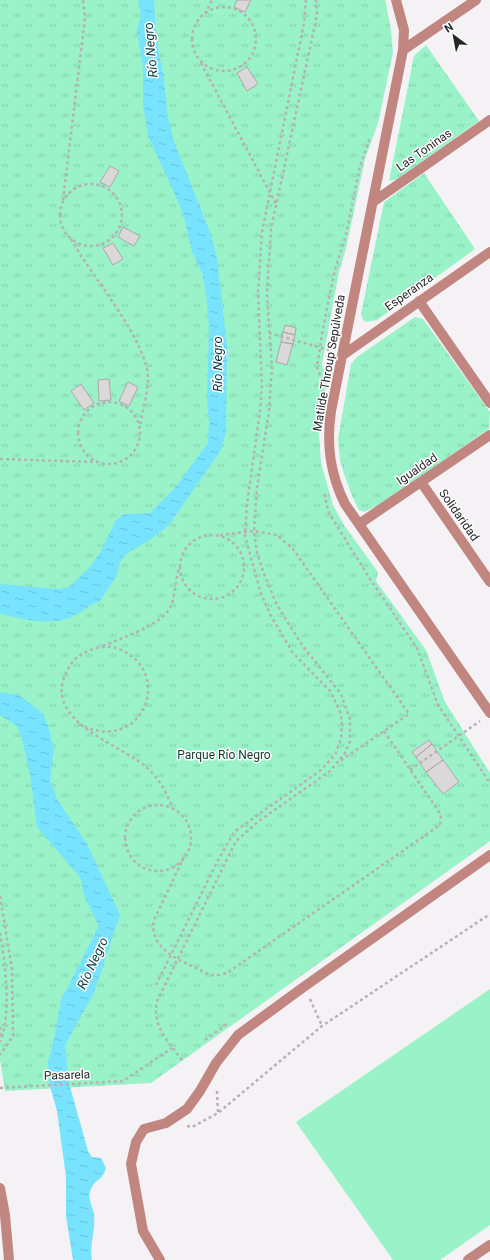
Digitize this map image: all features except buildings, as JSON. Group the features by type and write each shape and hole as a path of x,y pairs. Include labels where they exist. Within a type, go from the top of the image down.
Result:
{"street":[{"name":"Matilde Throup Sepúlveda","path":"396,0 404,30 403,50 329,424 330,457 340,493 487,716"},
{"path":"403,50 476,0"},
{"name":"Las Toninas","path":"373,202 490,120"},
{"name":"Esperanza","path":"343,355 490,252"},
{"path":"419,301 490,403"},
{"name":"Igualdad","path":"359,524 490,435"},
{"name":"Solidaridad","path":"421,482 490,582"},
{"path":"160,1260 143,1231 130,1164 136,1142 144,1129 166,1123 187,1109 200,1091 216,1063 238,1035 304,986 490,855"},
{"path":"1,1194 4,1247 10,1260"},
{"path":"468,1260 490,1245"}],"path":[{"path":"0,459 115,463 129,456 138,443 148,382 145,358 133,336 71,239 61,226 60,208 63,200 85,18 83,0"},
{"path":"212,0 205,14 198,22 193,36 195,52 276,204"},
{"path":"156,985 217,862 234,832 322,770 335,755 341,739 342,722 336,702 330,692 294,653 268,610 257,581 245,532 248,496 261,403 258,277 262,232 304,23 306,0"},
{"path":"182,1060 162,1034 156,1021 155,1011 157,1001 176,959 236,841 259,821 330,771 339,761 350,741 350,724 346,704 333,682 302,645 277,605 257,553 254,531 257,488 269,411 272,369 267,294 271,229 317,15 316,0"},
{"path":"200,61 208,67 218,71 228,71 238,68 247,62 253,53 256,43 256,32 252,22 245,14 235,9 225,7 214,9 205,14"},
{"path":"322,385 317,367 335,270 346,235 360,166 371,134"},
{"path":"63,200 76,188 93,184 109,190 120,204 122,213 118,230 105,242 88,246 79,244 71,239"},
{"path":"270,333 343,355"},
{"path":"100,462 86,453 79,439 80,423 89,409 103,402 119,403 133,412 140,427"},
{"path":"323,492 329,513 370,579 417,648 437,703 490,783"},
{"path":"172,807 167,794 148,768 136,758 79,724 69,713 63,700 62,685 66,671 75,659 87,651 101,647 148,626 164,616 171,606 183,552 190,543 198,537 209,534 220,535 254,531 277,535 293,549 409,714 339,761"},
{"path":"180,562 180,573 184,583 190,591 209,599 220,598 229,593 237,586 242,577 244,566 242,556 237,547 220,535"},
{"path":"79,724 92,731 106,733 120,730 133,723 142,712 147,700 148,686 145,673 138,661 121,650 101,647"},
{"path":"410,770 487,716"},
{"path":"184,858 177,865 167,870 151,870 136,864 129,856 125,846 124,835 127,825 133,816 141,809 156,805 172,807 182,814 190,830 190,847 154,920 152,928 155,940 176,959 212,975 227,973 440,825 441,815 384,731"},
{"path":"0,896 12,969 13,1036 0,1054"},
{"path":"166,1123 192,1127 218,1113 322,1026 490,914"},
{"path":"0,933 6,970 5,1027 1,1040"},
{"path":"304,986 322,1026"},
{"path":"0,1027 1,1040"},
{"name":"Pasarela","path":"0,1088 27,1085 123,1081 172,1048"}],"green space":[{"name":"Parque Río Negro","path":"0,0 385,0 391,29 393,53 378,123 365,159 346,249 339,272 322,364 327,380 319,432 321,463 333,505 344,525 378,572 376,581 426,650 445,702 490,773 490,841 151,1083 5,1091 0,1060"},
{"path":"426,45 479,121 397,179 389,181 414,56"},
{"path":"424,173 475,249 377,320 366,322 363,320 361,314 384,202"},
{"path":"415,317 423,319 490,412 489,429 379,505 364,512 359,510 344,474 340,460 338,439 351,364 357,357"},
{"path":"490,989 490,1225 440,1260 393,1260 296,1122"}],"water":[{"name":"Río Negro","path":"138,0 154,0 156,36 164,79 167,111 173,139 211,235 217,258 227,346 226,431 221,450 169,525 150,540 129,552 121,560 116,577 99,602 92,604 74,616 65,619 47,622 28,620 0,614 0,584 58,589 69,587 90,567 101,551 116,520 124,514 150,513 175,488 208,443 209,422 207,400 209,328 206,293 202,273 192,252 184,217 148,136 143,105 143,69 137,31 141,15"},
{"name":"Río Negro","path":"0,692 19,695 42,713 48,725 54,749 50,780 57,799 87,844 120,915 94,993 65,1045 69,1083 88,1151 92,1157 101,1158 106,1168 103,1175 90,1190 90,1200 94,1214 91,1248 92,1260 73,1260 66,1216 66,1177 57,1111 49,1083 48,1062 61,1000 99,926 85,898 80,877 37,827 30,775 22,739 17,726 0,715"}]}
